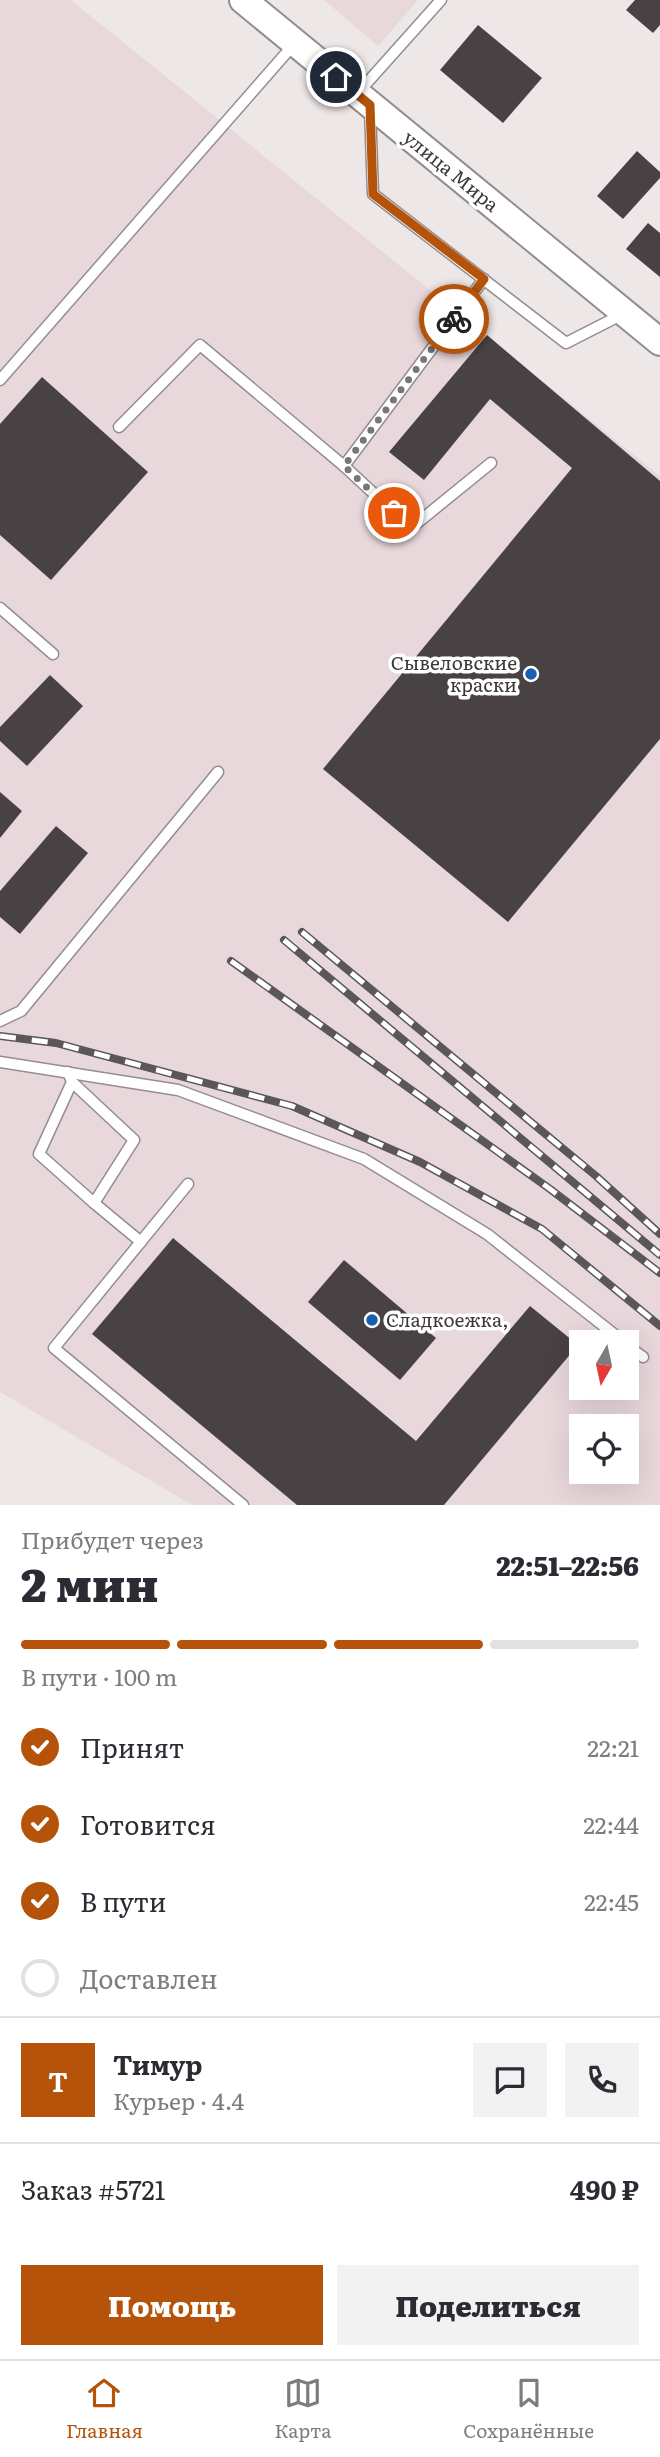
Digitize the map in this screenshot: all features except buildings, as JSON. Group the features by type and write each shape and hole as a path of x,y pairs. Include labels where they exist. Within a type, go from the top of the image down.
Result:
{"main road":[{"name":"улица Мира","path":"243,0 660,342"}],"lane":[{"path":"440,0 363,100 373,194 566,343 625,313"},
{"path":"0,380 295,43"},
{"path":"344,466 484,279"},
{"path":"119,427 200,345 344,466 411,528 491,463"},
{"path":"0,608 52,654"},
{"path":"0,1021 21,1011 218,772"},
{"path":"0,1062 70,1077 178,1090 364,1159 487,1234 609,1330"},
{"path":"70,1077 39,1154 141,1242"},
{"path":"70,1077 134,1140 94,1203"},
{"path":"188,1184 54,1348 243,1505"}],"shaded area":[{"path":"0,0 71,0 660,476 660,1505 192,1505 0,1392"},
{"path":"324,0 418,0 378,46"}],"railway":[{"path":"302,932 596,1176 660,1234"},
{"path":"284,940 660,1255"},
{"path":"231,961 550,1189 660,1273"},
{"path":"0,1036 56,1043 292,1106 420,1162 542,1229 660,1326"}],"way so far":[{"path":"394,513 344,466 454,319"}],"place":[{"name":"Сывеловские краски","path":"531,674"},
{"name":"Сладкоежка,","path":"372,1320"}],"route":[{"path":"336,77 370,105 373,194 484,279 454,319"}]}
